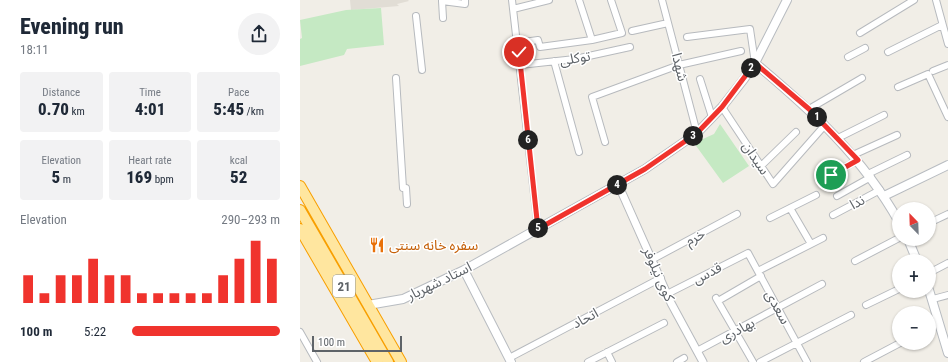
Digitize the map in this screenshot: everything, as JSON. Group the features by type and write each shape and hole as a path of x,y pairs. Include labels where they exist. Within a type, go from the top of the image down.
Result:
{"highway":[{"path":"300,186 401,362"},
{"name":"21","path":"300,210 388,362"},
{"name":"21","path":"300,229 377,362"}],"main road":[{"name":"استاد شهریار","path":"368,305 403,299 464,270 645,169 697,133 722,107 755,63 787,0"},
{"path":"755,63 809,109 838,138 882,193 892,210"},
{"path":"882,193 948,165"},
{"path":"464,270 510,360"},
{"path":"933,299 948,353"}],"street":[{"path":"443,18 442,2 465,4 465,0"},
{"path":"512,0 538,229"},
{"path":"513,8 549,0"},
{"path":"579,0 592,40"},
{"path":"518,43 538,40 540,46 592,40 622,33 611,0"},
{"name":"شهدا","path":"662,0 697,133"},
{"path":"860,33 902,3 914,0"},
{"path":"936,0 948,44"},
{"path":"416,16 422,70"},
{"path":"632,31 668,23"},
{"path":"888,52 942,25"},
{"path":"687,37 750,29 755,63"},
{"name":"توکلی","path":"520,65 575,59 630,47"},
{"path":"848,57 865,48"},
{"path":"605,142 592,97 679,65 741,51"},
{"path":"554,61 579,152"},
{"path":"933,71 948,65"},
{"path":"898,87 928,74 947,113"},
{"path":"396,78 403,188 406,188 407,204"},
{"path":"809,109 862,78"},
{"path":"700,79 712,118"},
{"name":"سیدان","path":"722,107 773,184 825,125"},
{"path":"838,138 884,115"},
{"path":"761,166 796,132"},
{"path":"831,175 855,158 897,134"},
{"path":"837,196 907,155"},
{"name":"کوی نیلوفر","path":"618,184 653,259 667,294 703,362"},
{"name":"ندا","path":"833,215 882,193"},
{"path":"770,218 816,195"},
{"path":"790,208 811,244"},
{"name":"خرم","path":"653,259 738,214"},
{"path":"936,220 948,214"},
{"path":"753,362 717,299 823,238"},
{"path":"855,261 892,242"},
{"name":"سعدی","path":"748,253 807,362"},
{"name":"قدس","path":"667,294 748,253"},
{"path":"936,270 948,263"},
{"name":"اتحاد","path":"510,360 661,278"},
{"name":"بهادری","path":"697,351 822,284"},
{"path":"866,305 892,292"},
{"path":"933,299 948,295"},
{"path":"760,362 851,315"},
{"path":"588,362 664,323"},
{"path":"300,332 302,342 317,362"},
{"path":"864,362 892,347"},
{"path":"607,352 612,362"},
{"path":"677,362 684,358"}],"shaded area":[{"path":"350,0 409,1 397,4 399,6 351,10"}],"green space":[{"path":"381,8 384,45 347,49 344,55 300,66 300,39 302,38 300,20 346,10"},
{"path":"720,124 749,166 723,183 694,143 714,134"}],"place":[{"name":"سفره خانه سنتی","path":"377,245"}],"route":[{"path":"519,52 538,229 645,169 697,133 722,107 755,63 809,109 858,160 831,175"}]}
